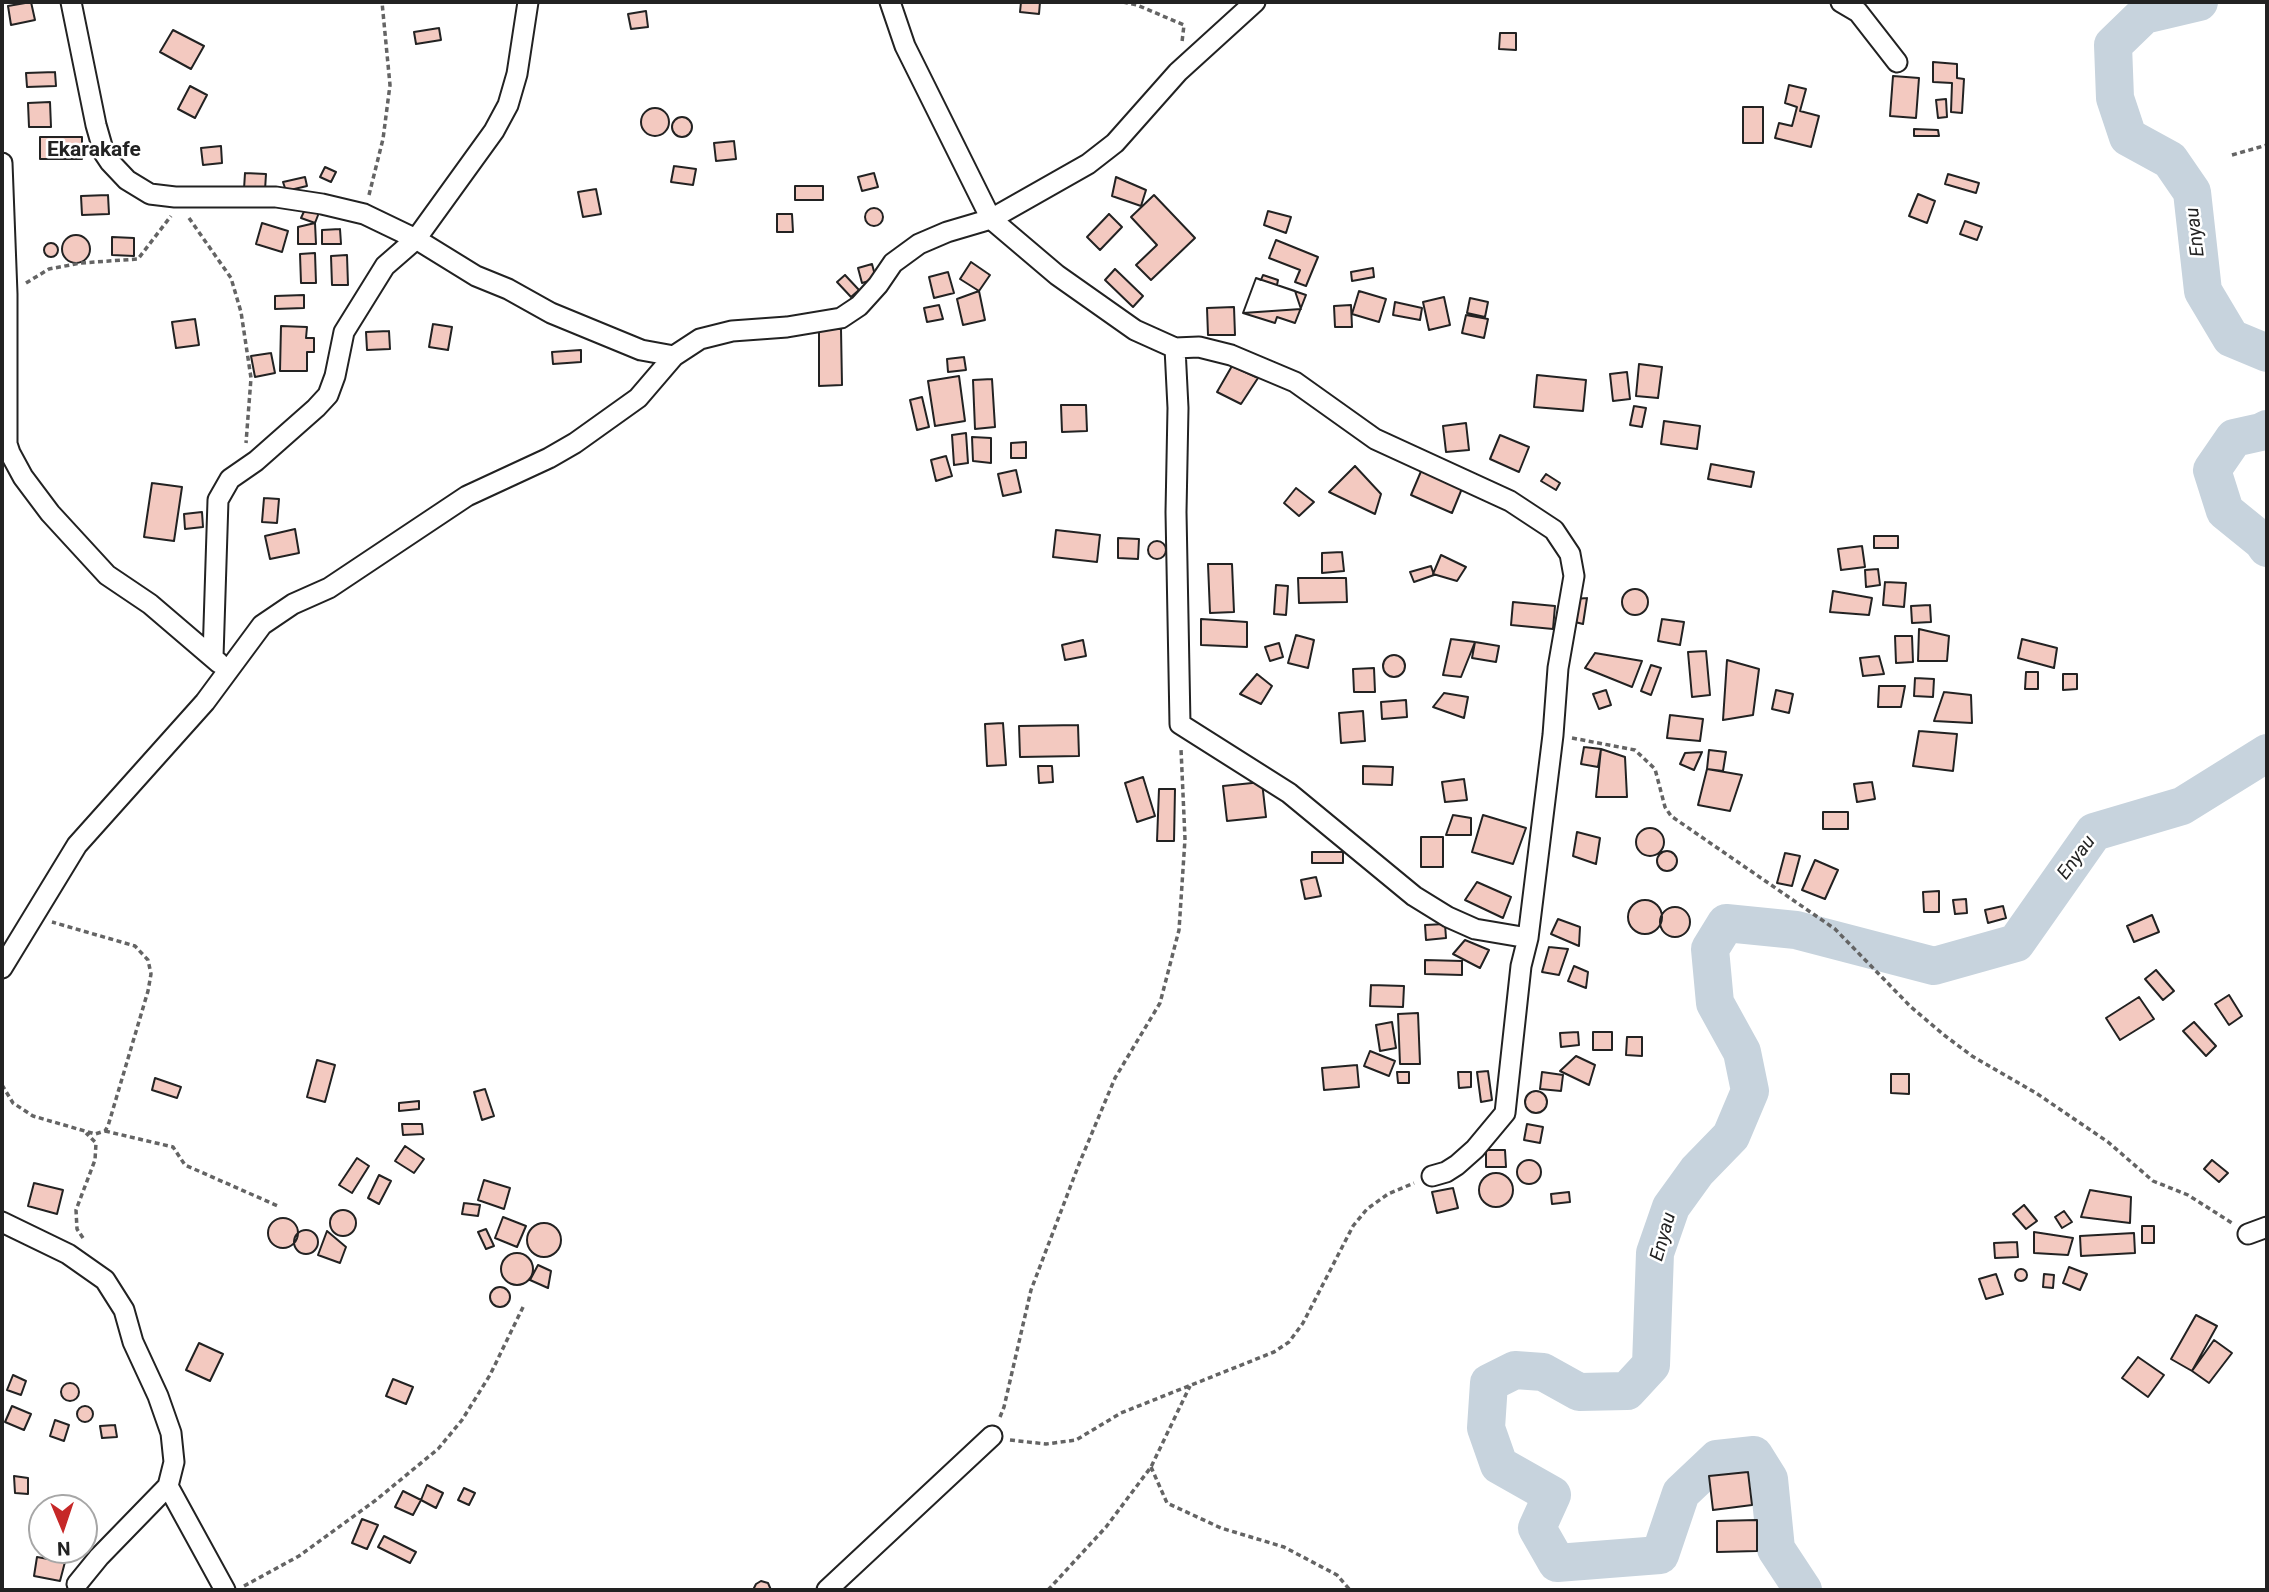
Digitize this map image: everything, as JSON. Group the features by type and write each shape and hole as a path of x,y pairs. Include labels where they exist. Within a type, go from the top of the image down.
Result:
{"street":[{"path":"71,2 104,153 127,180 141,190 150,194 175,197 276,197 365,214 416,239 476,276 508,289 551,313 641,350 674,356"},
{"path":"213,657 218,500 230,480 256,461 328,395 335,376 344,332 385,266 416,239 494,131 509,105 517,74 528,2"},
{"path":"890,2 905,46 991,219 1057,275 1135,330 1175,348 1199,347 1231,355 1295,382 1375,439 1510,501 1554,530 1570,554 1574,576 1558,668 1553,735 1528,938 1521,966 1505,1113 1475,1149 1457,1165 1432,1176"},
{"path":"2,968 77,845 205,702 262,625 293,604 329,588 467,496 575,443 638,398 674,356 700,339 715,334 841,318 859,306 893,263 919,244 947,232 991,219 1088,164 1115,143 1178,72 1255,2"},
{"path":"1841,2 1858,12 1897,62"},
{"path":"2,163 7,294 7,444 10,453 23,477 51,513 107,575 150,604 227,671"},
{"path":"1175,348 1178,408 1176,512 1180,724 1289,793 1414,896 1448,917 1475,929 1528,938"},
{"path":"2,1222 49,1243 105,1280 124,1310 133,1342 158,1396 171,1433 174,1462 168,1486 107,1548 77,1584"},
{"path":"2248,1234 2267,1227"},
{"path":"827,1590 992,1436"},
{"path":"168,1486 225,1590"}],"path":[{"path":"365,214 383,139 390,85 382,2"},
{"path":"1123,2 1137,5 1184,25 1178,72"},
{"path":"2232,155 2267,145"},
{"path":"7,294 49,269 81,263 138,259 173,215 175,197"},
{"path":"175,197 232,278 241,312 251,377 242,470"},
{"path":"1180,724 1185,839 1179,930 1160,1003 1115,1077 1079,1164 1031,1290 1004,1407 992,1436 1011,1441 1046,1444 1076,1440 1121,1413 1274,1352 1289,1342 1303,1323 1353,1226 1367,1209 1388,1194 1432,1176"},
{"path":"1553,735 1616,744 1635,750 1655,769 1665,807 1671,816 1835,929 1911,1007 1944,1035 1972,1056 2036,1093 2108,1142 2153,1181 2188,1195 2248,1234"},
{"path":"33,916 135,946 148,960 151,974 148,991 105,1131"},
{"path":"2,1085 13,1103 33,1116 95,1134 105,1131 173,1147 186,1165 278,1206"},
{"path":"84,1131 96,1143 95,1160 76,1210 77,1229 87,1244"},
{"path":"237,1590 299,1556 376,1500 438,1449 462,1420 490,1375 524,1305"},
{"path":"1048,1590 1106,1527 1151,1467 1191,1384"},
{"path":"1151,1467 1167,1503 1221,1528 1284,1547 1337,1575 1350,1590"}],"building":[{"path":"31,2 35,20 11,25 8,6"},
{"path":"1021,2 1040,2 1039,14 1020,12"},
{"path":"646,11 648,27 631,29 628,14"},
{"path":"439,28 441,40 416,44 414,32"},
{"path":"173,30 204,46 191,69 160,52"},
{"path":"1500,33 1516,33 1516,50 1499,49"},
{"path":"1933,62 1957,64 1957,78 1964,79 1962,113 1951,112 1952,83 1933,82"},
{"path":"55,72 56,86 27,87 26,73"},
{"path":"1893,76 1919,78 1916,118 1890,116"},
{"path":"1789,85 1806,89 1800,111 1819,116 1811,147 1775,138 1779,123 1792,126 1797,107 1785,103"},
{"path":"190,86 207,95 195,118 178,109"},
{"path":"1946,99 1947,117 1938,118 1936,100"},
{"path":"50,102 51,127 29,127 28,103"},
{"path":"1743,107 1763,107 1763,143 1743,143"},
{"path":"655,108 665,112 669,122 665,132 655,136 645,132 641,122 645,112"},
{"path":"682,117 689,120 692,127 689,134 682,137 675,134 672,127 675,120"},
{"path":"1914,129 1938,130 1939,136 1914,136"},
{"path":"40,137 82,137 82,159 40,159"},
{"path":"734,141 736,159 716,161 714,143"},
{"path":"221,146 222,163 203,165 201,148"},
{"path":"674,166 696,169 693,185 671,182"},
{"path":"325,167 336,172 331,182 320,177"},
{"path":"245,173 266,174 265,190 244,189"},
{"path":"874,173 878,187 862,191 858,177"},
{"path":"1948,174 1979,183 1976,193 1945,184"},
{"path":"305,177 307,186 286,191 283,182"},
{"path":"1116,177 1146,190 1141,206 1112,196"},
{"path":"795,186 823,186 823,200 795,200"},
{"path":"596,189 601,214 583,217 578,192"},
{"path":"1918,194 1935,201 1927,223 1909,216"},
{"path":"108,195 109,214 82,215 81,196"},
{"path":"1154,195 1195,238 1151,280 1136,265 1157,245 1131,217"},
{"path":"307,205 320,210 315,223 301,218"},
{"path":"874,208 880,211 883,217 880,223 874,226 868,223 865,217 868,211"},
{"path":"1268,211 1291,217 1286,233 1264,225"},
{"path":"777,214 792,214 793,232 777,232"},
{"path":"1109,214 1122,227 1100,250 1087,237"},
{"path":"1965,221 1982,227 1977,240 1960,234"},
{"path":"262,223 288,231 282,252 256,244"},
{"path":"315,223 316,244 298,244 298,227"},
{"path":"340,229 341,244 322,244 322,230"},
{"path":"76,235 86,239 90,249 86,259 76,263 66,259 62,249 66,239"},
{"path":"112,237 134,238 134,256 112,255"},
{"path":"1276,240 1318,257 1306,286 1295,282 1300,270 1269,258"},
{"path":"48,243 54,243 58,250 54,257 48,257 44,253 44,247"},
{"path":"315,253 316,283 301,283 300,254"},
{"path":"347,255 348,285 332,285 331,256"},
{"path":"971,262 990,275 979,291 960,279"},
{"path":"872,264 876,279 862,283 858,268"},
{"path":"1373,268 1374,277 1352,281 1351,272"},
{"path":"1115,269 1143,296 1133,307 1105,280"},
{"path":"948,272 954,293 934,298 929,277"},
{"path":"845,275 859,290 851,297 837,282"},
{"path":"1263,275 1278,280 1277,285 1306,295 1295,323 1277,317 1275,323 1243,313 1256,278 1261,280"},
{"path":"1256,278 1295,291 1301,309 1243,313"},
{"path":"979,291 985,320 963,325 957,299"},
{"path":"1359,291 1386,299 1379,322 1352,314"},
{"path":"304,295 304,308 275,309 275,296"},
{"path":"1444,297 1450,325 1429,330 1423,302"},
{"path":"1470,298 1488,302 1485,317 1467,313"},
{"path":"1395,302 1422,308 1420,320 1393,315"},
{"path":"939,305 943,319 927,322 924,308"},
{"path":"1351,305 1352,327 1335,327 1334,306"},
{"path":"1234,307 1235,335 1208,335 1207,308"},
{"path":"1466,315 1488,319 1484,338 1462,333"},
{"path":"195,319 199,345 176,348 172,322"},
{"path":"433,324 452,327 448,350 429,347"},
{"path":"281,326 307,327 306,338 314,338 314,352 307,352 307,371 280,371"},
{"path":"819,329 841,329 842,385 819,386"},
{"path":"389,331 390,349 367,350 366,332"},
{"path":"581,350 581,362 553,364 552,352"},
{"path":"271,353 275,373 255,377 251,356"},
{"path":"964,357 966,370 948,372 947,359"},
{"path":"1639,364 1662,367 1658,398 1636,396"},
{"path":"1232,366 1258,378 1241,404 1217,392"},
{"path":"1627,372 1630,399 1613,401 1610,374"},
{"path":"1537,375 1586,380 1583,411 1534,407"},
{"path":"959,376 965,421 935,426 928,381"},
{"path":"992,379 995,427 975,429 973,380"},
{"path":"922,397 929,427 917,430 910,400"},
{"path":"1061,405 1086,405 1087,431 1062,432"},
{"path":"1634,406 1646,408 1642,427 1630,425"},
{"path":"1664,421 1700,426 1697,449 1661,444"},
{"path":"1466,423 1469,450 1446,452 1443,426"},
{"path":"966,433 968,463 954,465 952,435"},
{"path":"1500,435 1529,447 1519,472 1490,459"},
{"path":"972,437 991,438 991,463 973,461"},
{"path":"1026,442 1026,458 1011,458 1011,443"},
{"path":"946,456 952,476 936,481 931,460"},
{"path":"1711,464 1754,472 1751,487 1708,479"},
{"path":"1355,466 1381,494 1375,514 1329,492"},
{"path":"1422,469 1463,486 1452,513 1411,495"},
{"path":"1016,470 1021,492 1003,496 998,474"},
{"path":"1546,474 1560,483 1556,490 1541,481"},
{"path":"152,483 182,487 174,541 144,537"},
{"path":"1296,488 1314,502 1299,516 1284,503"},
{"path":"264,498 279,499 277,523 262,522"},
{"path":"202,512 203,527 185,529 184,514"},
{"path":"295,529 299,553 270,559 265,536"},
{"path":"1056,530 1100,535 1097,562 1053,557"},
{"path":"1874,536 1898,536 1898,548 1874,548"},
{"path":"1118,538 1139,539 1138,559 1118,558"},
{"path":"1153,541 1161,541 1166,550 1164,557 1153,559 1148,554 1148,546"},
{"path":"1862,546 1865,567 1841,570 1838,549"},
{"path":"1342,552 1344,571 1322,573 1322,553"},
{"path":"1441,555 1466,567 1457,581 1433,574"},
{"path":"1208,564 1232,564 1234,612 1210,613"},
{"path":"1431,566 1434,575 1414,582 1410,572"},
{"path":"1878,569 1880,585 1866,587 1865,570"},
{"path":"1298,578 1346,578 1347,602 1299,603"},
{"path":"1885,582 1906,583 1904,607 1883,605"},
{"path":"1276,585 1288,586 1286,615 1274,614"},
{"path":"1635,589 1644,593 1648,602 1644,611 1635,615 1626,611 1622,602 1626,593"},
{"path":"1833,591 1872,598 1869,615 1830,612"},
{"path":"1587,598 1583,624 1571,621 1575,599"},
{"path":"1513,602 1555,606 1553,629 1511,625"},
{"path":"1930,605 1931,622 1912,623 1911,606"},
{"path":"1201,619 1247,622 1247,647 1201,645"},
{"path":"1662,619 1684,622 1680,645 1658,641"},
{"path":"1919,629 1949,636 1947,661 1918,661"},
{"path":"1296,635 1314,640 1308,668 1288,663"},
{"path":"1895,636 1912,636 1913,662 1896,663"},
{"path":"1451,639 1475,642 1461,677 1443,675"},
{"path":"2022,639 2057,648 2054,668 2018,658"},
{"path":"1083,640 1086,656 1065,660 1062,645"},
{"path":"1475,642 1499,646 1496,662 1472,658"},
{"path":"1279,643 1283,657 1270,661 1265,647"},
{"path":"1706,651 1710,695 1692,697 1688,652"},
{"path":"1595,653 1642,661 1632,687 1585,668"},
{"path":"1390,655 1398,655 1405,662 1405,670 1398,677 1390,677 1383,670 1383,662"},
{"path":"1879,656 1884,674 1863,676 1860,658"},
{"path":"1727,660 1759,669 1753,715 1723,720"},
{"path":"1651,665 1661,668 1651,695 1641,691"},
{"path":"1374,668 1375,692 1354,692 1353,669"},
{"path":"2026,672 2038,672 2038,689 2025,689"},
{"path":"1257,674 1272,686 1261,704 1240,694"},
{"path":"2063,674 2077,674 2077,689 2063,690"},
{"path":"1915,678 1934,679 1933,697 1914,696"},
{"path":"1879,686 1905,686 1901,707 1878,707"},
{"path":"1606,690 1611,705 1599,709 1593,694"},
{"path":"1776,690 1793,694 1789,713 1772,709"},
{"path":"1944,692 1971,695 1972,723 1934,721"},
{"path":"1444,693 1468,697 1464,718 1433,707"},
{"path":"1406,700 1407,717 1382,719 1381,702"},
{"path":"1363,711 1365,741 1341,743 1339,713"},
{"path":"1670,715 1703,719 1700,741 1667,738"},
{"path":"1003,723 1006,765 987,766 985,724"},
{"path":"1078,725 1079,756 1020,757 1019,726"},
{"path":"1919,731 1957,734 1953,771 1913,766"},
{"path":"1584,747 1601,749 1598,767 1581,764"},
{"path":"1601,749 1625,757 1627,797 1596,797"},
{"path":"1709,750 1726,752 1723,771 1707,769"},
{"path":"1702,752 1694,770 1680,764 1685,753"},
{"path":"1038,766 1052,766 1053,782 1039,783"},
{"path":"1363,766 1393,767 1392,785 1363,784"},
{"path":"1707,769 1742,775 1730,811 1698,805"},
{"path":"1143,777 1155,816 1137,822 1125,783"},
{"path":"1464,779 1467,800 1445,802 1442,782"},
{"path":"1262,782 1266,817 1227,821 1223,786"},
{"path":"1872,782 1875,799 1857,802 1854,784"},
{"path":"1159,789 1175,789 1174,841 1157,841"},
{"path":"1823,812 1848,812 1848,829 1823,829"},
{"path":"1453,815 1471,818 1471,835 1446,835"},
{"path":"1483,815 1526,828 1513,864 1472,852"},
{"path":"1650,828 1660,832 1664,842 1660,852 1650,856 1640,852 1636,842 1640,832"},
{"path":"1577,832 1600,838 1596,864 1573,856"},
{"path":"1421,837 1443,837 1443,867 1421,867"},
{"path":"1667,851 1674,854 1677,861 1674,868 1667,871 1660,868 1657,861 1660,854"},
{"path":"1312,852 1343,852 1343,863 1312,863"},
{"path":"1785,853 1800,856 1792,886 1777,883"},
{"path":"1815,860 1838,870 1825,899 1802,890"},
{"path":"1316,877 1321,896 1305,899 1301,880"},
{"path":"1477,882 1511,897 1503,918 1465,900"},
{"path":"1939,891 1939,912 1924,912 1923,892"},
{"path":"1966,899 1967,913 1955,914 1953,900"},
{"path":"1645,900 1657,905 1662,917 1657,929 1645,934 1633,929 1628,917 1633,905"},
{"path":"2003,906 2006,918 1988,923 1985,910"},
{"path":"1675,907 1685,912 1690,922 1685,932 1675,937 1665,932 1660,922 1665,912"},
{"path":"2152,915 2159,932 2134,942 2127,926"},
{"path":"1558,919 1580,927 1579,946 1551,934"},
{"path":"1445,924 1446,938 1426,940 1425,925"},
{"path":"1465,940 1489,950 1480,968 1453,954"},
{"path":"1549,947 1568,949 1559,975 1542,972"},
{"path":"1425,960 1462,961 1462,975 1425,974"},
{"path":"1574,966 1588,972 1586,988 1568,981"},
{"path":"2156,970 2174,991 2163,1000 2145,979"},
{"path":"1371,985 1404,986 1403,1007 1370,1006"},
{"path":"2229,995 2242,1016 2229,1025 2215,1004"},
{"path":"2139,997 2154,1019 2120,1040 2106,1018"},
{"path":"1418,1013 1420,1064 1400,1064 1398,1014"},
{"path":"1392,1022 1396,1048 1380,1051 1376,1025"},
{"path":"2194,1022 2216,1046 2206,1056 2183,1031"},
{"path":"1578,1032 1579,1045 1561,1047 1560,1033"},
{"path":"1593,1032 1612,1032 1612,1050 1593,1050"},
{"path":"1627,1037 1642,1037 1642,1056 1626,1055"},
{"path":"1370,1051 1395,1061 1389,1076 1364,1066"},
{"path":"1576,1056 1595,1065 1589,1085 1560,1071"},
{"path":"317,1060 335,1065 325,1102 307,1097"},
{"path":"1357,1065 1359,1087 1324,1090 1322,1068"},
{"path":"1488,1071 1492,1100 1481,1102 1477,1072"},
{"path":"1397,1072 1409,1072 1409,1083 1398,1083"},
{"path":"1458,1072 1471,1072 1471,1087 1459,1088"},
{"path":"1542,1072 1563,1075 1561,1091 1540,1089"},
{"path":"1891,1074 1909,1074 1909,1094 1891,1093"},
{"path":"155,1078 181,1087 177,1098 152,1090"},
{"path":"485,1089 494,1116 482,1120 474,1092"},
{"path":"1536,1091 1546,1098 1547,1102 1540,1112 1536,1113 1526,1106 1525,1102 1532,1092"},
{"path":"419,1101 419,1109 399,1111 399,1103"},
{"path":"402,1124 422,1124 423,1134 403,1135"},
{"path":"1527,1124 1543,1127 1540,1143 1524,1140"},
{"path":"405,1146 424,1159 414,1173 395,1161"},
{"path":"1486,1150 1505,1150 1506,1167 1486,1167"},
{"path":"357,1158 369,1166 352,1193 339,1185"},
{"path":"1529,1160 1540,1167 1541,1172 1534,1183 1529,1184 1518,1177 1517,1172 1524,1161"},
{"path":"2212,1160 2228,1173 2219,1182 2204,1169"},
{"path":"1496,1173 1508,1178 1513,1190 1508,1202 1496,1207 1484,1202 1479,1190 1484,1178"},
{"path":"379,1175 391,1181 379,1204 368,1198"},
{"path":"484,1180 510,1188 504,1209 478,1200"},
{"path":"34,1183 63,1190 57,1214 28,1206"},
{"path":"1453,1188 1458,1208 1437,1213 1432,1192"},
{"path":"2090,1190 2131,1197 2130,1223 2081,1217"},
{"path":"1569,1192 1570,1202 1552,1204 1551,1194"},
{"path":"464,1203 480,1205 478,1216 462,1214"},
{"path":"2024,1205 2037,1221 2026,1229 2013,1214"},
{"path":"343,1210 352,1214 356,1223 352,1232 343,1236 334,1232 330,1223 334,1214"},
{"path":"2064,1211 2072,1222 2062,1228 2055,1217"},
{"path":"503,1217 526,1226 517,1247 495,1238"},
{"path":"283,1218 294,1222 298,1233 294,1244 283,1248 272,1244 268,1233 272,1222"},
{"path":"544,1223 556,1228 561,1240 556,1252 544,1257 532,1252 527,1240 532,1228"},
{"path":"2142,1226 2154,1226 2154,1243 2142,1243"},
{"path":"486,1229 494,1246 486,1249 478,1232"},
{"path":"306,1230 314,1234 318,1242 314,1250 306,1254 298,1250 294,1242 298,1234"},
{"path":"327,1231 346,1247 340,1263 318,1255"},
{"path":"2034,1232 2073,1238 2068,1255 2034,1253"},
{"path":"2134,1233 2135,1253 2081,1256 2080,1236"},
{"path":"2017,1242 2018,1257 1995,1258 1994,1243"},
{"path":"517,1253 528,1258 533,1269 528,1280 517,1285 506,1280 501,1269 506,1258"},
{"path":"538,1265 551,1271 548,1288 530,1280"},
{"path":"2069,1267 2087,1274 2080,1290 2063,1283"},
{"path":"2021,1269 2027,1275 2021,1281 2015,1275"},
{"path":"1996,1274 2003,1294 1986,1299 1979,1279"},
{"path":"2044,1274 2054,1275 2053,1288 2043,1287"},
{"path":"496,1287 504,1287 510,1297 504,1307 496,1307 490,1301 490,1293"},
{"path":"2196,1315 2217,1326 2192,1371 2171,1359"},
{"path":"2214,1340 2232,1353 2209,1383 2192,1371"},
{"path":"199,1343 223,1354 210,1381 186,1370"},
{"path":"2138,1357 2164,1375 2148,1397 2122,1378"},
{"path":"13,1375 26,1381 21,1395 7,1390"},
{"path":"393,1379 413,1387 406,1404 386,1396"},
{"path":"66,1383 74,1383 79,1392 77,1399 66,1401 61,1396 61,1388"},
{"path":"12,1406 31,1414 24,1430 5,1422"},
{"path":"85,1406 93,1414 85,1422 77,1414"},
{"path":"55,1420 69,1425 64,1441 50,1436"},
{"path":"115,1425 117,1437 102,1438 100,1426"},
{"path":"1748,1472 1752,1505 1713,1510 1709,1476"},
{"path":"14,1476 28,1478 28,1494 15,1493"},
{"path":"427,1485 443,1493 436,1508 421,1500"},
{"path":"464,1488 475,1493 469,1505 458,1500"},
{"path":"403,1491 421,1500 413,1515 395,1507"},
{"path":"362,1519 378,1525 367,1549 352,1543"},
{"path":"1757,1520 1757,1551 1717,1552 1717,1521"},
{"path":"384,1536 416,1552 410,1563 378,1547"},
{"path":"36,1564 64,1564 60,1581 34,1576"},
{"path":"761,1581 768,1583 771,1590 753,1590"}],"waterway":[{"name":"Enyau","path":"2199,2 2144,15 2113,45 2115,98 2128,137 2170,160 2192,192 2203,291 2231,338 2267,353"},
{"name":"Enyau","path":"2267,429 2234,438 2212,470 2225,511 2267,548"},
{"name":"Enyau","path":"1803,1590 1776,1549 1769,1479 1754,1455 1717,1459 1681,1493 1660,1555 1557,1563 1537,1528 1552,1495 1499,1465 1486,1428 1489,1383 1515,1370 1543,1372 1579,1392 1627,1391 1651,1365 1655,1253 1671,1207 1697,1171 1731,1136 1750,1091 1742,1052 1715,1003 1710,949 1726,923 1796,930 1934,966 2016,943 2094,832 2182,806 2267,753"}],"district":[{"name":"Ekarakafe","path":"94,151"}]}
